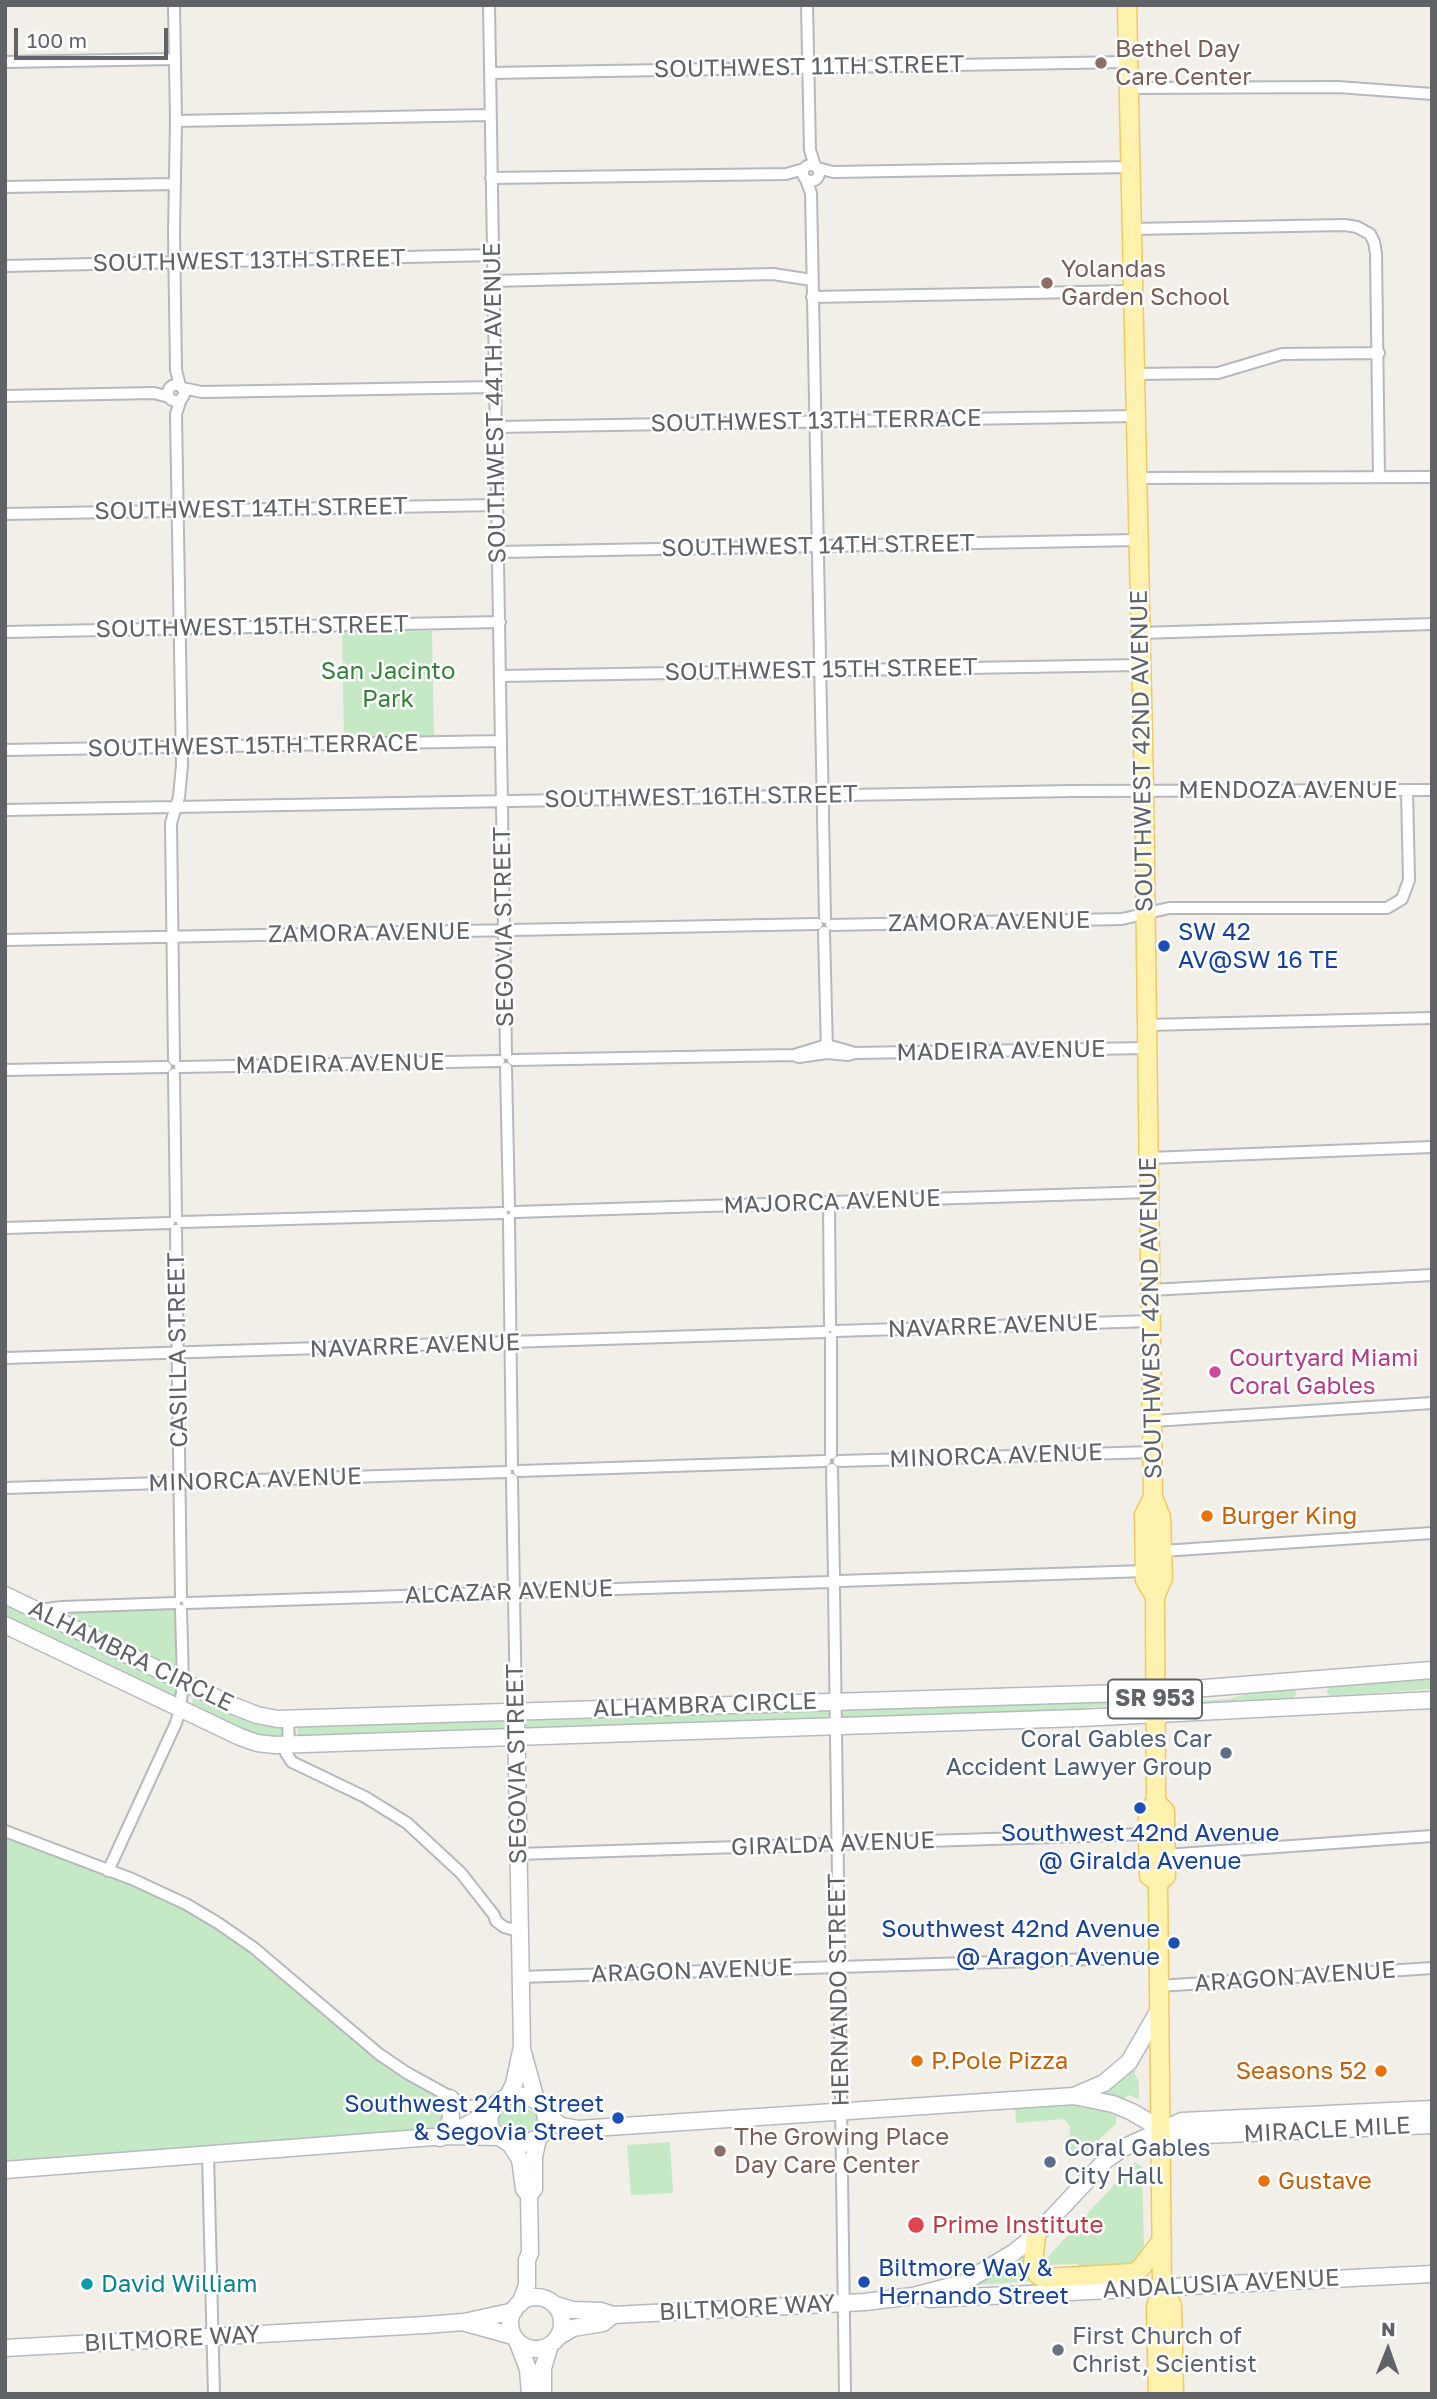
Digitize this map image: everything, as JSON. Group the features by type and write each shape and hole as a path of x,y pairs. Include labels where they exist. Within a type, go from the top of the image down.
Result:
{"main road":[{"name":"SOUTHWEST 42ND AVENUE","path":"1127,5 1144,790 1153,1497 1161,1517 1163,1578 1155,1597 1155,1715 1152,1806 1148,1834 1149,1876 1158,1883"},
{"name":"SOUTHWEST 42ND AVENUE","path":"1153,1497 1144,1515 1145,1580 1155,1597"},
{"path":"1144,1515 1151,1518 1153,1538 1162,1551"},
{"name":"SOUTHWEST 42ND AVENUE","path":"1152,1806 1164,1811 1166,1875 1158,1883 1162,2241 1162,2287 1156,2307 1158,2394"},
{"path":"1036,2235 1033,2264 1038,2274 1045,2278 1134,2273 1162,2241"},
{"name":"SOUTHWEST 42ND AVENUE","path":"1162,2287 1172,2305 1174,2394"}],"street":[{"path":"174,5 176,392"},
{"name":"SOUTHWEST 44TH AVENUE","path":"489,5 502,801"},
{"path":"807,5 827,1049"},
{"path":"5,62 174,59"},
{"name":"SOUTHWEST 11TH STREET","path":"490,73 1128,62"},
{"path":"1129,88 1338,86 1432,94"},
{"path":"176,121 490,115"},
{"path":"491,178 1131,167"},
{"path":"5,187 175,184"},
{"path":"1132,229 1345,225 1357,227 1370,234 1376,253 1379,477"},
{"name":"SOUTHWEST 13TH STREET","path":"5,266 493,255"},
{"path":"493,281 773,274 812,280"},
{"path":"812,297 1134,291"},
{"path":"1135,374 1217,373 1282,354 1379,353"},
{"path":"5,396 495,387"},
{"name":"CASILLA STREET","path":"108,1871 176,1723 183,1682 171,823 180,788 181,747 176,392"},
{"name":"SOUTHWEST 13TH TERRACE","path":"496,427 1136,416"},
{"path":"1137,478 1432,477"},
{"name":"SOUTHWEST 14TH STREET","path":"5,514 498,505"},
{"name":"SOUTHWEST 14TH STREET","path":"498,552 1138,540"},
{"name":"SOUTHWEST 15TH STREET","path":"5,632 500,622"},
{"path":"1140,633 1432,624"},
{"name":"SOUTHWEST 15TH STREET","path":"500,676 1141,665"},
{"name":"SOUTHWEST 15TH TERRACE","path":"5,750 501,741"},
{"name":"MENDOZA AVENUE","path":"1144,790 1432,790"},
{"name":"SOUTHWEST 16TH STREET","path":"5,810 1144,790"},
{"name":"ZAMORA AVENUE","path":"5,940 1122,919 1169,908 1381,908 1402,900 1409,880 1407,790"},
{"name":"SEGOVIA STREET","path":"502,801 519,1977 522,2049 536,2100"},
{"path":"1147,1025 1432,1018"},
{"name":"MADEIRA AVENUE","path":"5,1070 794,1055 827,1049 855,1053 1148,1048"},
{"path":"1149,1158 1432,1147"},
{"name":"MAJORCA AVENUE","path":"5,1228 1149,1192"},
{"name":"HERNANDO STREET","path":"829,1202 845,2394"},
{"path":"1150,1290 1432,1275"},
{"name":"NAVARRE AVENUE","path":"5,1358 1151,1321"},
{"path":"1153,1421 1432,1403"},
{"name":"MINORCA AVENUE","path":"5,1488 1153,1452"},
{"path":"1162,1551 1432,1533"},
{"name":"ALCAZAR AVENUE","path":"37,1610 62,1607 1145,1571"},
{"name":"ALHAMBRA CIRCLE","path":"5,1595 248,1712 264,1717 288,1719 1155,1692 1432,1670"},
{"name":"ALHAMBRA CIRCLE","path":"5,1625 180,1710 250,1741 266,1744 1155,1715 1432,1700"},
{"path":"1326,1678 1320,1692 1332,1705"},
{"path":"1294,1681 1302,1693 1296,1707"},
{"path":"288,1719 289,1745 286,1753 297,1766 365,1797 407,1823 454,1866 494,1914 518,1926"},
{"path":"5,1831 172,1897 230,1930 379,2054 450,2098 496,2120 524,2144 537,2138 545,2129 547,2115"},
{"name":"GIRALDA AVENUE","path":"518,1854 1148,1834"},
{"path":"1165,1855 1432,1836"},
{"name":"ARAGON AVENUE","path":"519,1977 1159,1957"},
{"name":"ARAGON AVENUE","path":"1159,1986 1432,1968"},
{"path":"1074,2096 1104,2083 1129,2062 1160,2010"},
{"name":"SEGOVIA STREET","path":"496,2120 514,2084 522,2049"},
{"path":"5,2169 443,2137 496,2120 519,2095 536,2100 547,2115 561,2126 578,2129 1074,2096 1113,2104 1161,2129"},
{"path":"443,2137 451,2120 450,2098"},
{"path":"467,2106 470,2112 496,2120 520,2159 524,2189 529,2195 530,2253 527,2260 527,2285 510,2326 528,2369 530,2394"},
{"name":"MIRACLE MILE","path":"1161,2129 1182,2120 1432,2109"},
{"path":"443,2137 496,2120"},
{"name":"MIRACLE MILE","path":"1161,2129 1182,2136 1432,2125"},
{"name":"BILTMORE WAY","path":"552,2302 573,2310 601,2311 613,2315 885,2301 939,2291 962,2283 994,2265 1036,2235 1106,2160 1161,2129"},
{"path":"529,2195 534,2189 537,2138"},
{"path":"208,2155 214,2394"},
{"path":"530,2253 536,2260 539,2281 561,2317 543,2368 543,2394"},
{"name":"ANDALUSIA AVENUE","path":"885,2301 1432,2274"},
{"path":"517,2307 535,2297 552,2302"},
{"name":"BILTMORE WAY","path":"5,2348 464,2322 517,2307"},
{"name":"BILTMORE WAY","path":"554,2341 573,2328 603,2323 613,2315"},
{"name":"BILTMORE WAY","path":"464,2322 515,2340"},
{"path":"515,2340 532,2349 554,2341"}],"green space":[{"name":"San Jacinto Park","path":"432,631 434,737 344,739 342,632"},
{"path":"5,1602 178,1686 177,1702 5,1620"},
{"path":"175,1609 178,1673 50,1614"},
{"path":"1432,1679 1432,1689 1331,1696 1326,1692 1330,1687"},
{"path":"1292,1689 1297,1693 1293,1698 1178,1706 1178,1702 1229,1699 1253,1692"},
{"path":"194,1692 281,1725 282,1741 249,1736 191,1708"},
{"path":"1131,1696 1131,1705 1091,1707 1077,1712 843,1721 843,1706"},
{"path":"831,1707 832,1721 524,1733 523,1716"},
{"path":"509,1716 510,1733 298,1741 297,1724"},
{"path":"5,1836 158,1896 223,1932 270,1967 383,2063 442,2100 447,2119 436,2129 5,2164"},
{"path":"1135,2065 1139,2099 1128,2095 1124,2099 1097,2092"},
{"path":"1054,2103 1093,2106 1116,2116 1116,2124 1082,2155 1077,2155 1069,2149 1070,2126 1064,2119 1016,2123 1015,2105"},
{"path":"519,2105 534,2112 537,2124 527,2133 513,2134 499,2123 499,2115 507,2107"},
{"path":"670,2142 673,2193 631,2195 627,2145"},
{"path":"1135,2162 1142,2167 1142,2258 1130,2266 1085,2271 1077,2264 1044,2265 1045,2260"},
{"path":"1029,2255 1036,2281 975,2285 975,2284"}],"place":[{"name":"Bethel Day Care Center","path":"1101,63"},
{"name":"Yolandas Garden School","path":"1047,283"},
{"name":"SW 42 AV@SW 16 TE","path":"1164,946"},
{"name":"Courtyard Miami Coral Gables","path":"1215,1372"},
{"name":"Burger King","path":"1207,1516"},
{"name":"Coral Gables Car Accident Lawyer Group","path":"1226,1753"},
{"name":"Southwest 42nd Avenue @ Giralda Avenue","path":"1140,1808"},
{"name":"Southwest 42nd Avenue @ Aragon Avenue","path":"1174,1943"},
{"name":"P.Pole Pizza","path":"917,2061"},
{"name":"Seasons 52","path":"1381,2071"},
{"name":"Southwest 24th Street & Segovia Street","path":"618,2118"},
{"name":"The Growing Place Day Care Center","path":"720,2151"},
{"name":"Coral Gables City Hall","path":"1050,2162"},
{"name":"Gustave","path":"1264,2181"},
{"name":"Prime Institute","path":"916,2225"},
{"name":"Biltmore Way & Hernando Street","path":"864,2282"},
{"name":"David William","path":"87,2284"},
{"name":"First Church of Christ, Scientist","path":"1058,2350"}]}
